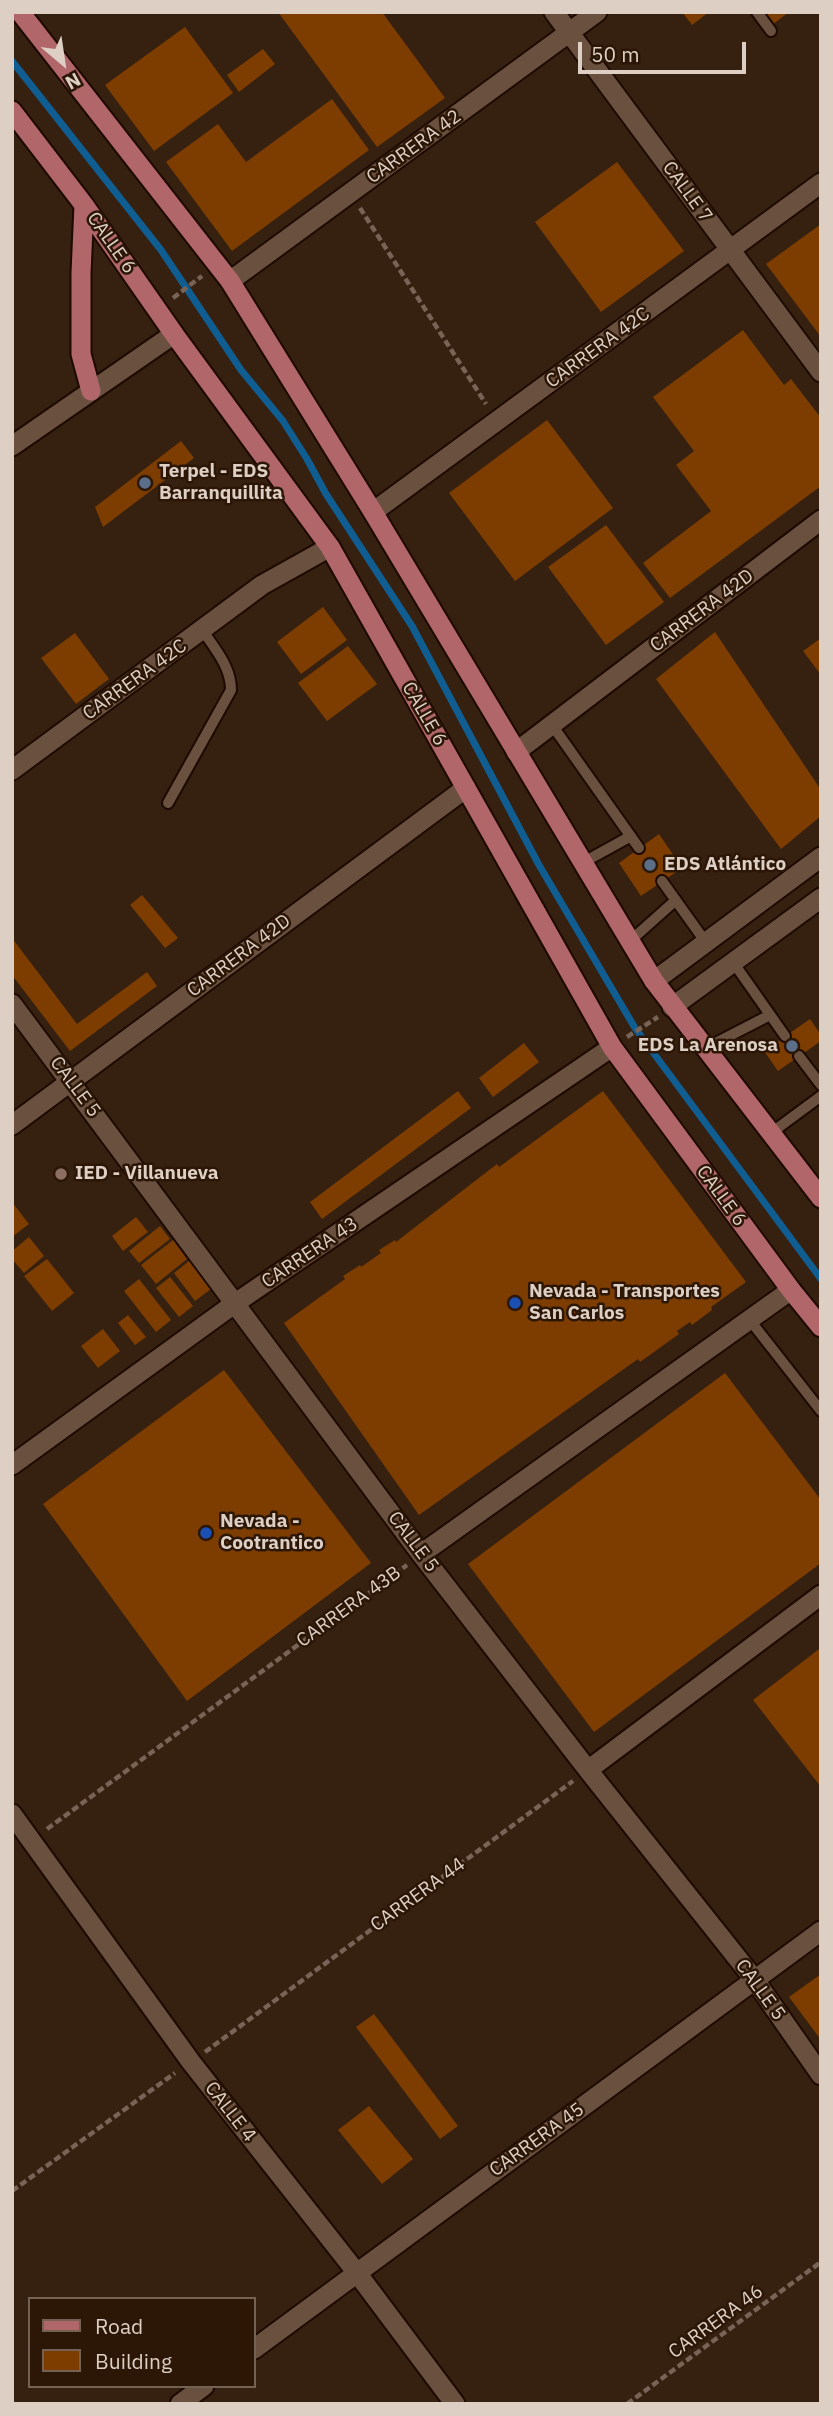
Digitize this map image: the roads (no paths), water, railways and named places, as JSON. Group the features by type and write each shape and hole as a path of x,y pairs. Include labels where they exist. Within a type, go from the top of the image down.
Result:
{"main road":[{"path":"20,12 230,281 373,512 654,981 821,1198"},
{"name":"CALLE 6","path":"12,111 84,205 174,334 330,547 612,1047 821,1327"},
{"path":"84,205 81,354 91,391"}],"street":[{"name":"CALLE 7","path":"554,12 821,372"},
{"name":"CARRERA 42","path":"230,281 597,12"},
{"name":"CARRERA 42C","path":"373,512 821,183"},
{"path":"12,446 174,334"},
{"name":"CARRERA 42D","path":"516,752 821,520"},
{"name":"CARRERA 42C","path":"12,770 203,631 262,584 330,547"},
{"name":"CARRERA 42D","path":"12,1125 467,788"},
{"path":"654,981 821,857"},
{"path":"672,1007 821,898"},
{"name":"CALLE 5","path":"12,1004 421,1554 587,1770 754,1979 821,2076"},
{"name":"CARRERA 43","path":"12,1465 234,1304 612,1047"},
{"name":"CARRERA 43B","path":"421,1554 791,1290"},
{"path":"587,1770 821,1595"},
{"name":"CALLE 4","path":"12,1814 191,2062 455,2404"},
{"name":"CARRERA 45","path":"256,2348 821,1931"},
{"path":"180,2404 201,2388"}],"lane":[{"path":"757,12 771,31"},
{"path":"168,803 231,690 231,677 203,631"},
{"path":"552,725 639,848"},
{"path":"584,862 631,836"},
{"path":"662,881 707,944"},
{"path":"630,941 676,900"},
{"path":"733,962 785,1036"},
{"path":"704,1049 771,1015"},
{"path":"799,1056 821,1085"},
{"path":"771,1133 821,1096"},
{"path":"749,1320 821,1411"}],"waterway":[{"path":"12,61 161,250 241,370 283,421 326,494 412,626 539,865 635,1028 821,1279"}],"place":[{"name":"Terpel - EDS Barranquillita","path":"145,483"},
{"name":"EDS Atlántico","path":"650,865"},
{"name":"EDS La Arenosa","path":"792,1046"},
{"name":"IED - Villanueva","path":"61,1174"},
{"name":"Nevada - Transportes San Carlos","path":"515,1303"},
{"name":"Nevada - Cootrantico","path":"206,1533"}]}
